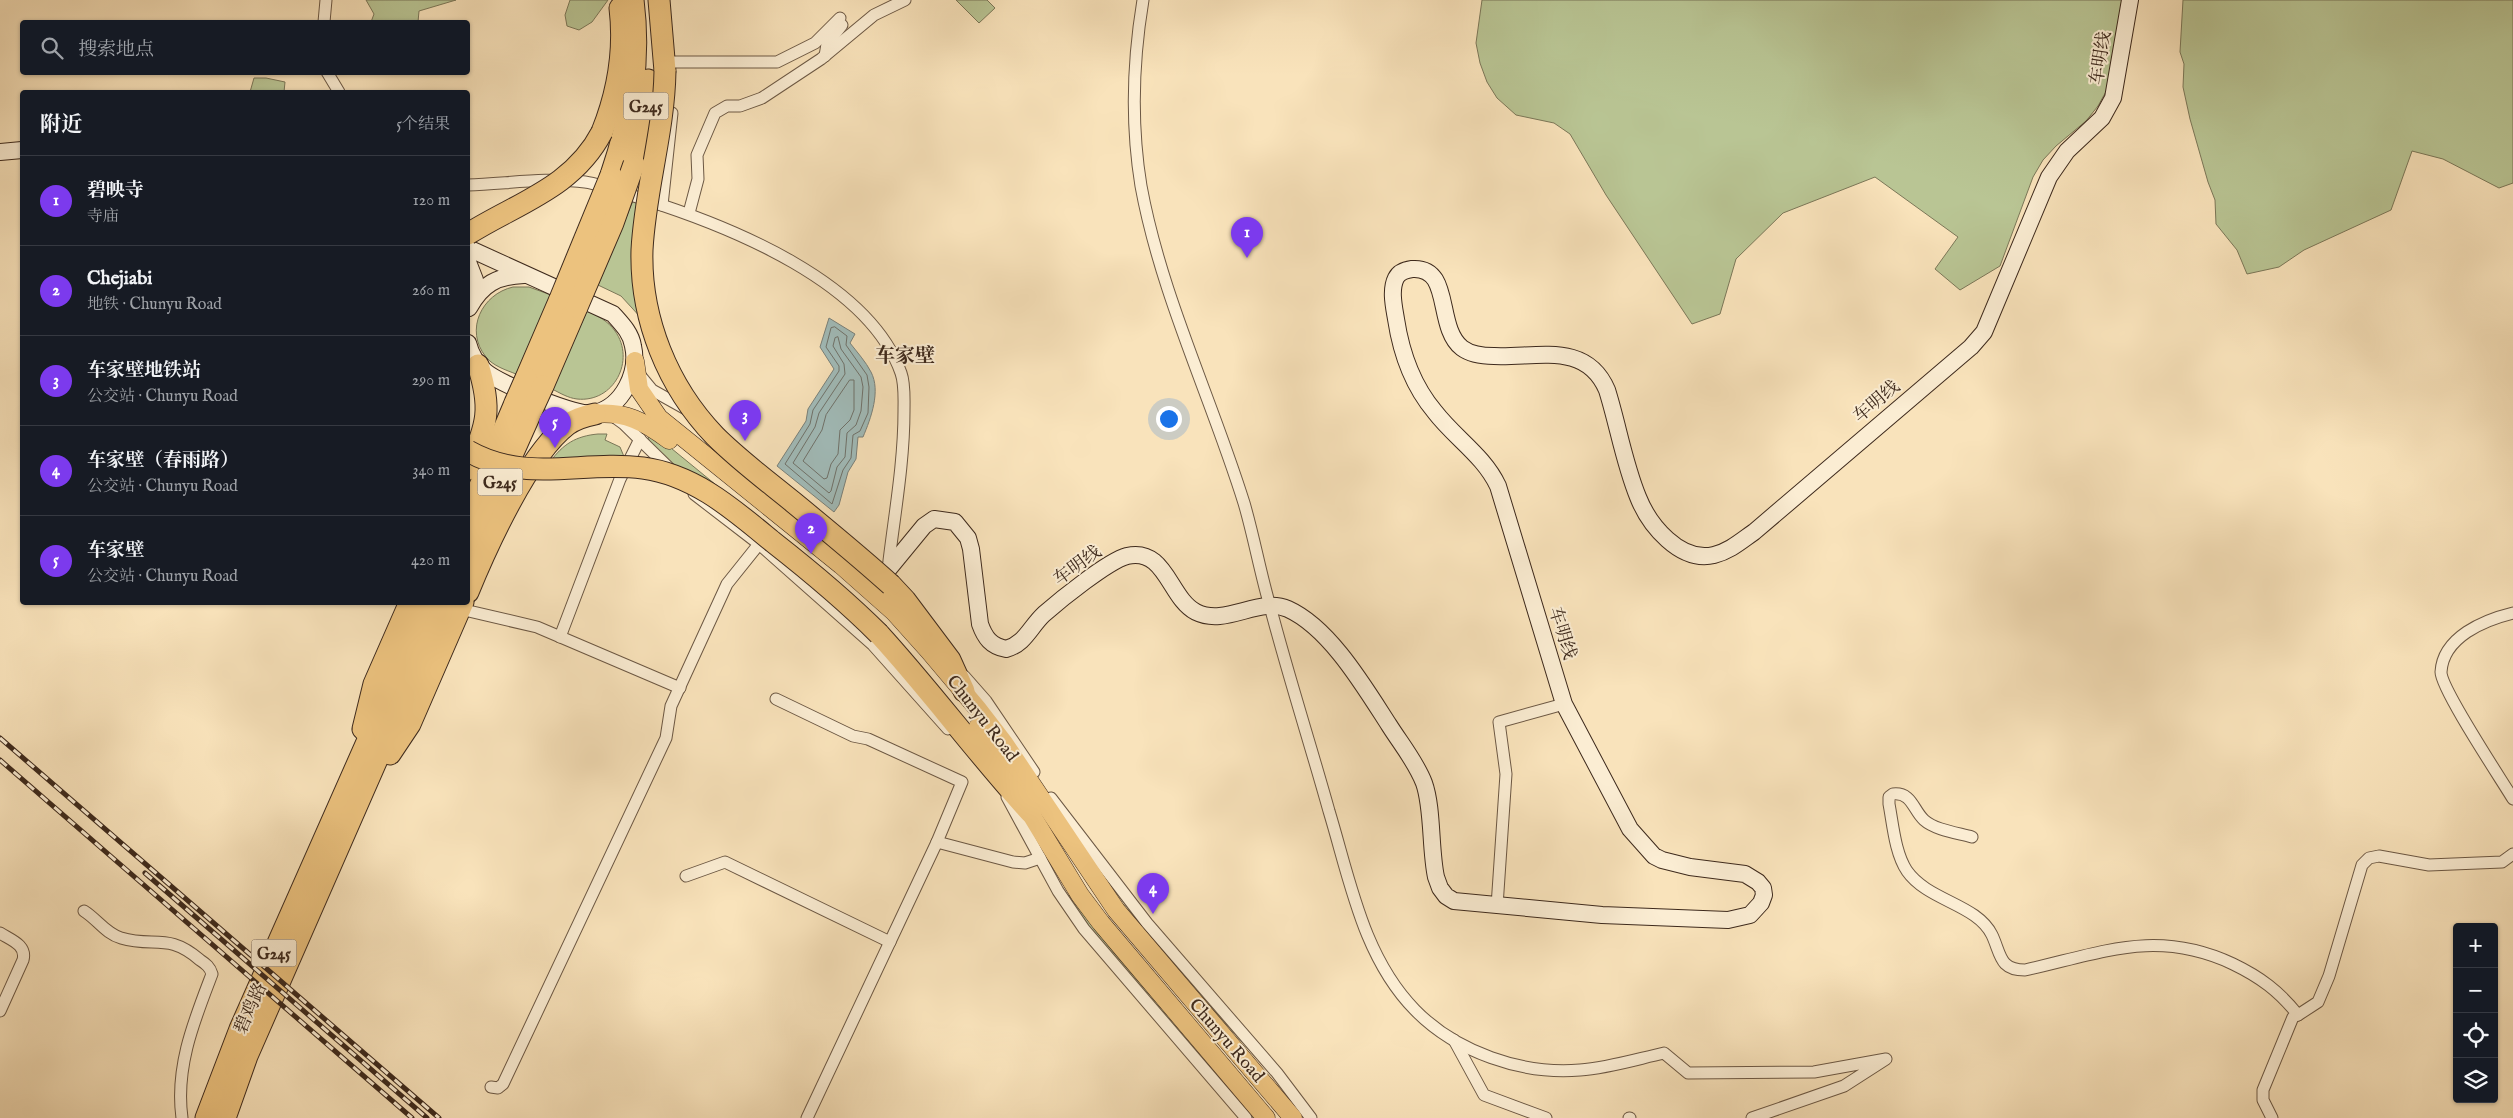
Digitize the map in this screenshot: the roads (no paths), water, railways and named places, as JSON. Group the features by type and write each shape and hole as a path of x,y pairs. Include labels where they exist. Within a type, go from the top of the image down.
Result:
{"highway":[{"path":"470,233 537,198 561,182 582,161 602,132 610,112 619,68 621,18 619,0"},
{"name":"G245","path":"569,303 628,122 634,91 636,44 633,0"},
{"name":"G245","path":"470,510 523,406 569,303 613,224 634,164 647,101 650,46 646,0"},
{"path":"659,0 669,65 645,220 642,259 648,311 665,362 691,407 721,442 889,578 950,660 964,691"},
{"path":"470,464 481,436 487,413 486,390 478,365"},
{"name":"G245","path":"470,549 523,406"},
{"path":"470,580 490,540 536,459 556,434 568,424 600,413"},
{"path":"470,452 496,464 519,469 630,467 658,471 686,480 714,496 820,578 879,634 938,701 992,771 1031,813"},
{"path":"354,792 374,684 409,605"},
{"name":"G245","path":"354,792 428,605"},
{"path":"354,792 410,724 458,605"},
{"name":"碧鸡路","path":"225,1118 247,1056 354,792"},
{"name":"碧鸡路","path":"206,1118 240,1029 354,792"},
{"path":"230,1118 232,1097"}],"main road":[{"name":"车明线","path":"889,578 924,526 934,519 955,522 968,538 971,549 980,624 984,635 990,642 1006,649 1022,642 1044,614 1108,566 1126,556 1144,556 1153,560 1160,566 1187,606 1206,615 1226,615 1270,606 1280,606 1298,615 1336,649 1350,666 1414,763 1427,794 1433,863 1440,888 1446,896 1454,901 1602,915 1728,920 1750,915 1761,903 1763,888 1753,878 1745,874 1669,864 1654,856 1647,849 1620,813 1564,704 1498,486 1483,462 1434,412 1413,377 1400,347 1393,299 1395,278 1400,273 1408,270 1426,271 1432,276 1442,294 1449,332 1463,349 1487,356 1518,357 1560,354 1583,361 1594,369 1602,378 1608,390 1638,498 1652,521 1670,542 1684,551 1703,556 1723,552 1754,532 1971,347 1984,332 2053,170 2067,150 2102,118 2113,98 2130,0"},
{"path":"0,152 20,150"},
{"path":"470,249 613,314 629,335 635,362 623,392 600,413 564,408 500,380 478,365 470,347"},
{"path":"470,267 475,280 470,301"},
{"path":"470,306 478,292 489,282 504,277 526,275"},
{"name":"Chunyu Road","path":"635,362 639,389 659,418 861,582 894,612 964,691 1004,743 1081,859 1143,943 1293,1118"},
{"name":"Chunyu Road","path":"600,413 630,416 654,429 856,591 915,650 951,691 990,746 1080,895 1106,930 1266,1118"},
{"path":"1054,803 1081,859"},
{"path":"1264,1082 1304,1118"}],"street":[{"path":"324,20 326,0"},
{"path":"688,213 698,179 697,155 716,113 727,106 740,106 762,98 824,56 874,15 904,0"},
{"path":"1143,0 1134,92 1137,153 1146,207 1164,276 1244,504 1270,606 1357,906 1377,959 1394,986 1416,1010 1454,1040 1509,1064 1557,1070 1604,1066 1664,1053 1688,1073 1814,1072 1886,1059 1844,1086 1752,1118"},
{"path":"662,205 669,65 777,62 815,43 840,18 842,24 827,44 824,56"},
{"path":"329,75 338,90"},
{"path":"470,185 585,182 688,213 783,257 817,277 856,307 889,351 902,376 904,418 902,453 889,578"},
{"path":"635,362 638,373 652,390 690,412 727,439 889,578"},
{"path":"600,413 616,418 640,439 693,493 759,544 873,646 935,716 992,771 1058,892 1104,955 1246,1118"},
{"path":"560,637 620,479 640,439"},
{"path":"491,1087 498,1088 503,1084 666,738 671,706 727,584 759,544"},
{"path":"468,605 537,627 680,688"},
{"path":"2513,614 2494,618 2471,630 2454,643 2445,655 2441,674 2450,696 2513,799"},
{"path":"950,660 986,701 1054,803 1147,923 1277,1073 1311,1118"},
{"path":"776,699 853,736 868,739 962,782 937,842 808,1118"},
{"path":"1497,906 1506,774 1499,722 1564,704"},
{"path":"1972,837 1925,821 1912,801 1905,796 1893,794 1889,797 1888,804 1902,861 1908,872 1924,887 1984,923 1993,937 1999,957 2009,966 2017,970 2025,970 2148,944 2183,946 2218,958 2266,982 2298,1015"},
{"path":"937,842 1013,862 1025,862 1040,858"},
{"path":"2272,1118 2263,1100 2263,1090 2293,1017 2318,1002 2329,976 2362,865 2369,858 2379,856 2430,865 2502,862 2513,854"},
{"path":"686,876 725,862 890,942"},
{"path":"84,911 112,935 130,940 172,942 190,951 211,969 212,974 189,1036 182,1066 182,1118"},
{"path":"0,933 21,946 24,953 23,960 0,1011"},
{"path":"1454,1040 1484,1094 1546,1118"}],"water":[{"path":"829,318 855,334 850,343 869,368 874,379 875,388 874,404 869,422 863,437 858,437 856,459 848,472 839,505 834,512 777,466 806,421 808,409 834,369 820,347"}],"railway":[{"path":"0,738 439,1118"},
{"path":"0,760 412,1118"},
{"path":"145,873 427,1118"}],"place":[{"name":"碧映寺","path":"1247,258"},
{"name":"车家壁地铁站","path":"745,441"},
{"name":"车家壁","path":"555,448"},
{"name":"Chejiabi","path":"811,554"},
{"name":"车家壁（春雨路）","path":"1153,914"}],"district":[{"name":"车家壁","path":"905,355"}]}
